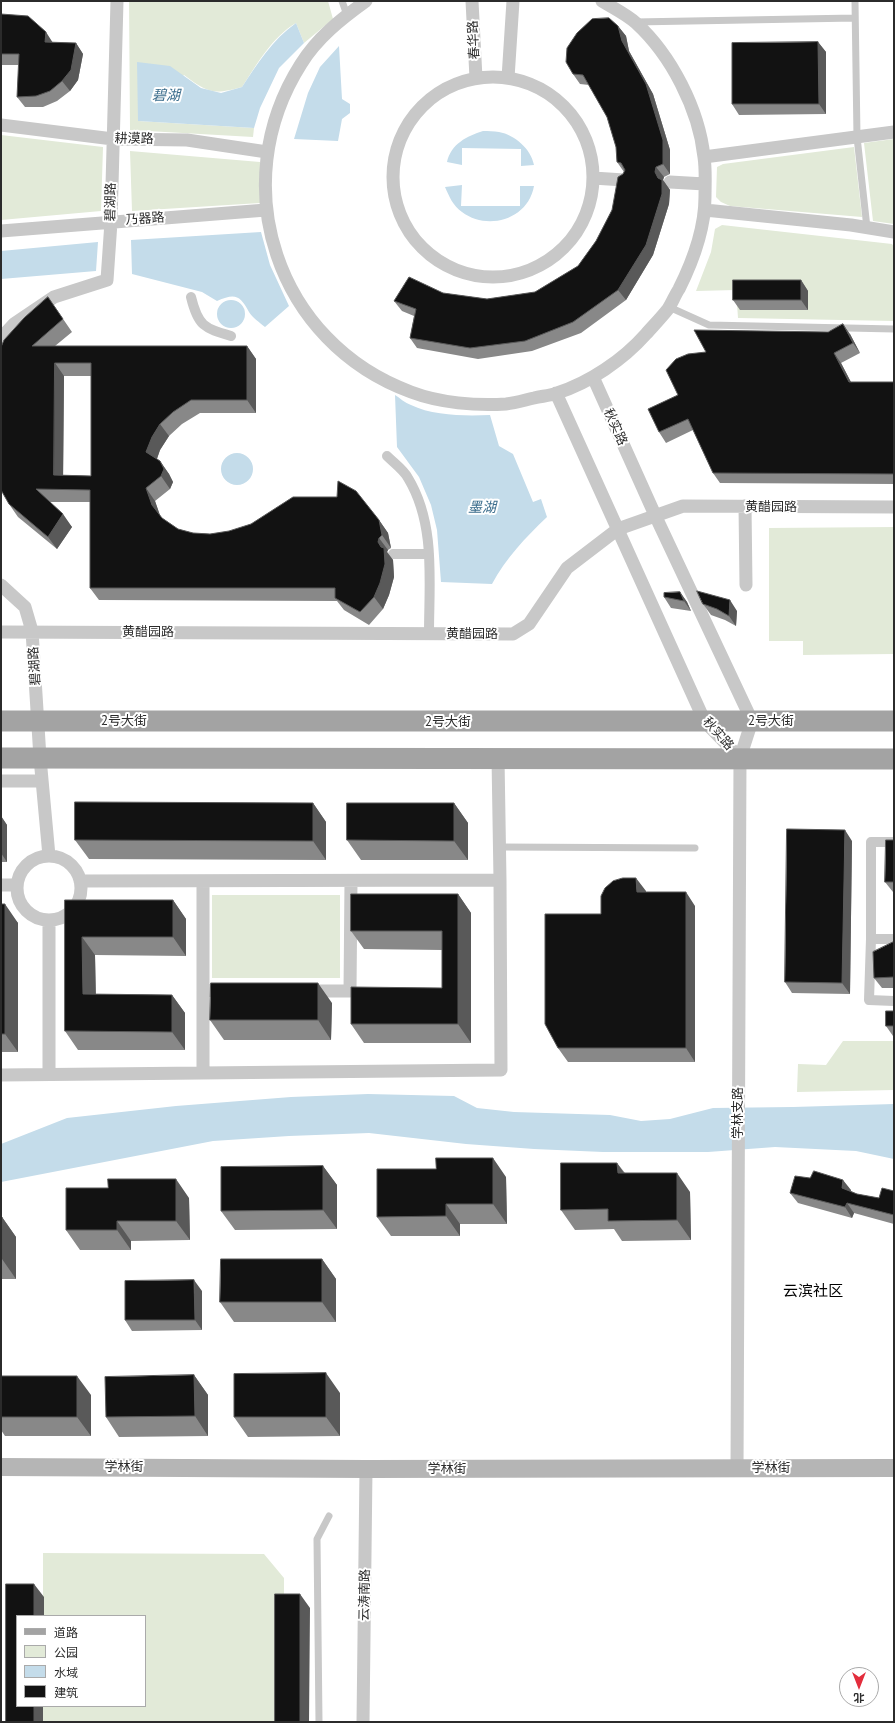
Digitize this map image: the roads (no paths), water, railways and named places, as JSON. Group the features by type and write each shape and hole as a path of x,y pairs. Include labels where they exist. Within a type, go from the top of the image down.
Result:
{"main road":[{"name":"2号大街","path":"1,722 894,721"},
{"path":"1,758 894,759"},
{"name":"学林街","path":"1,1467 366,1469 894,1468"}],"street":[{"name":"碧湖路","path":"1,338 14,324 54,297 107,280 111,222 117,1"},
{"path":"366,1 333,26 302,63 279,105 267,152 265,191 266,210 277,258 298,302 329,340 367,371 411,392 459,403 509,404 556,393 592,378 635,347 669,307 693,261 705,210 704,157 696,120 682,85 662,53 635,22 602,1"},
{"name":"春华路","path":"472,1 476,78"},
{"path":"508,78 513,1"},
{"path":"476,78 508,78 538,87 563,105 582,130 592,160 593,191 584,221 566,247 540,266 511,276 479,276 449,267 423,249 404,224 394,195 393,163 403,133 421,107 446,88 476,78"},
{"name":"耕漠路","path":"1,125 113,139 187,140 267,152"},
{"path":"704,157 894,132"},
{"path":"593,178 624,180"},
{"path":"670,182 705,184"},
{"name":"乃器路","path":"1,231 266,210"},
{"path":"705,210 894,232"},
{"path":"192,297 195,315 210,330 231,336"},
{"name":"秋实路","path":"556,393 705,722 740,758 752,721 592,378"},
{"path":"387,456 408,476 419,499 426,521 429,554 430,633"},
{"name":"黄醋园路","path":"1,632 513,634 529,624 567,568 618,529 655,515 683,506 894,507"},
{"path":"745,506 746,584"},
{"path":"393,554 429,554"},
{"name":"碧湖路","path":"1,585 25,608 32,631 40,758 49,856"},
{"path":"1,1075 501,1070 498,758"},
{"name":"学林支路","path":"737,1468 740,758"},
{"path":"1,780 42,780"},
{"path":"894,842 871,842 870,1000 894,1001"},
{"path":"49,856 60,858 69,863 76,871 80,881 81,892 78,902 72,910 64,917 48,920 33,917 24,910 16,891 21,870 29,862 38,857 49,856"},
{"path":"203,880 203,1073"},
{"path":"293,991 350,991 351,880"},
{"path":"80,881 500,880"},
{"path":"1,885 17,885"},
{"path":"48,920 49,1074"},
{"path":"871,939 894,939"},
{"path":"203,990 238,991"},
{"name":"云涛南路","path":"363,1722 366,1469"}],"lane":[{"path":"342,1 347,15"},
{"path":"855,1 857,137 867,228"},
{"path":"635,22 855,18"},
{"path":"669,307 709,325 894,329"},
{"path":"500,847 696,848"},
{"path":"319,1722 316,1539 329,1516"}],"water":[{"name":"碧湖","path":"296,23 304,43 279,68 260,108 254,128 138,121 137,62 170,66 201,88 221,93 242,87 273,44"},
{"path":"339,46 342,99 350,104 350,113 342,119 338,141 294,139 308,93 320,67"},
{"path":"483,131 499,132 511,136 526,148 534,165 521,166 521,149 462,148 462,165 447,162 452,150 460,142 471,135"},
{"path":"462,185 461,206 520,206 520,186 534,186 530,198 524,207 515,214 505,219 483,221 472,218 456,207 445,187"},
{"path":"261,232 270,265 289,306 265,327 252,316 243,302 236,297 228,297 217,301 202,292 132,274 131,240"},
{"path":"98,242 96,271 1,279 1,251"},
{"path":"231,300 241,304 245,314 241,324 231,328 221,324 217,314 221,304"},
{"name":"墨湖","path":"395,395 409,404 429,411 460,415 490,415 499,446 513,454 533,502 541,499 547,517 516,549 492,584 441,582 437,530 431,505 419,477 397,447"},
{"path":"234,453 240,453 249,457 253,469 249,481 240,485 234,485 225,481 221,472 221,466 225,457"},
{"path":"368,1094 454,1096 477,1108 514,1112 610,1115 641,1121 670,1119 713,1108 894,1104 894,1159 856,1151 775,1147 708,1152 603,1152 534,1149 466,1144 369,1133 213,1141 1,1182 1,1144 67,1118 176,1106 291,1097"}],"district":[{"name":"云滨社区","path":"813,1292"}]}
